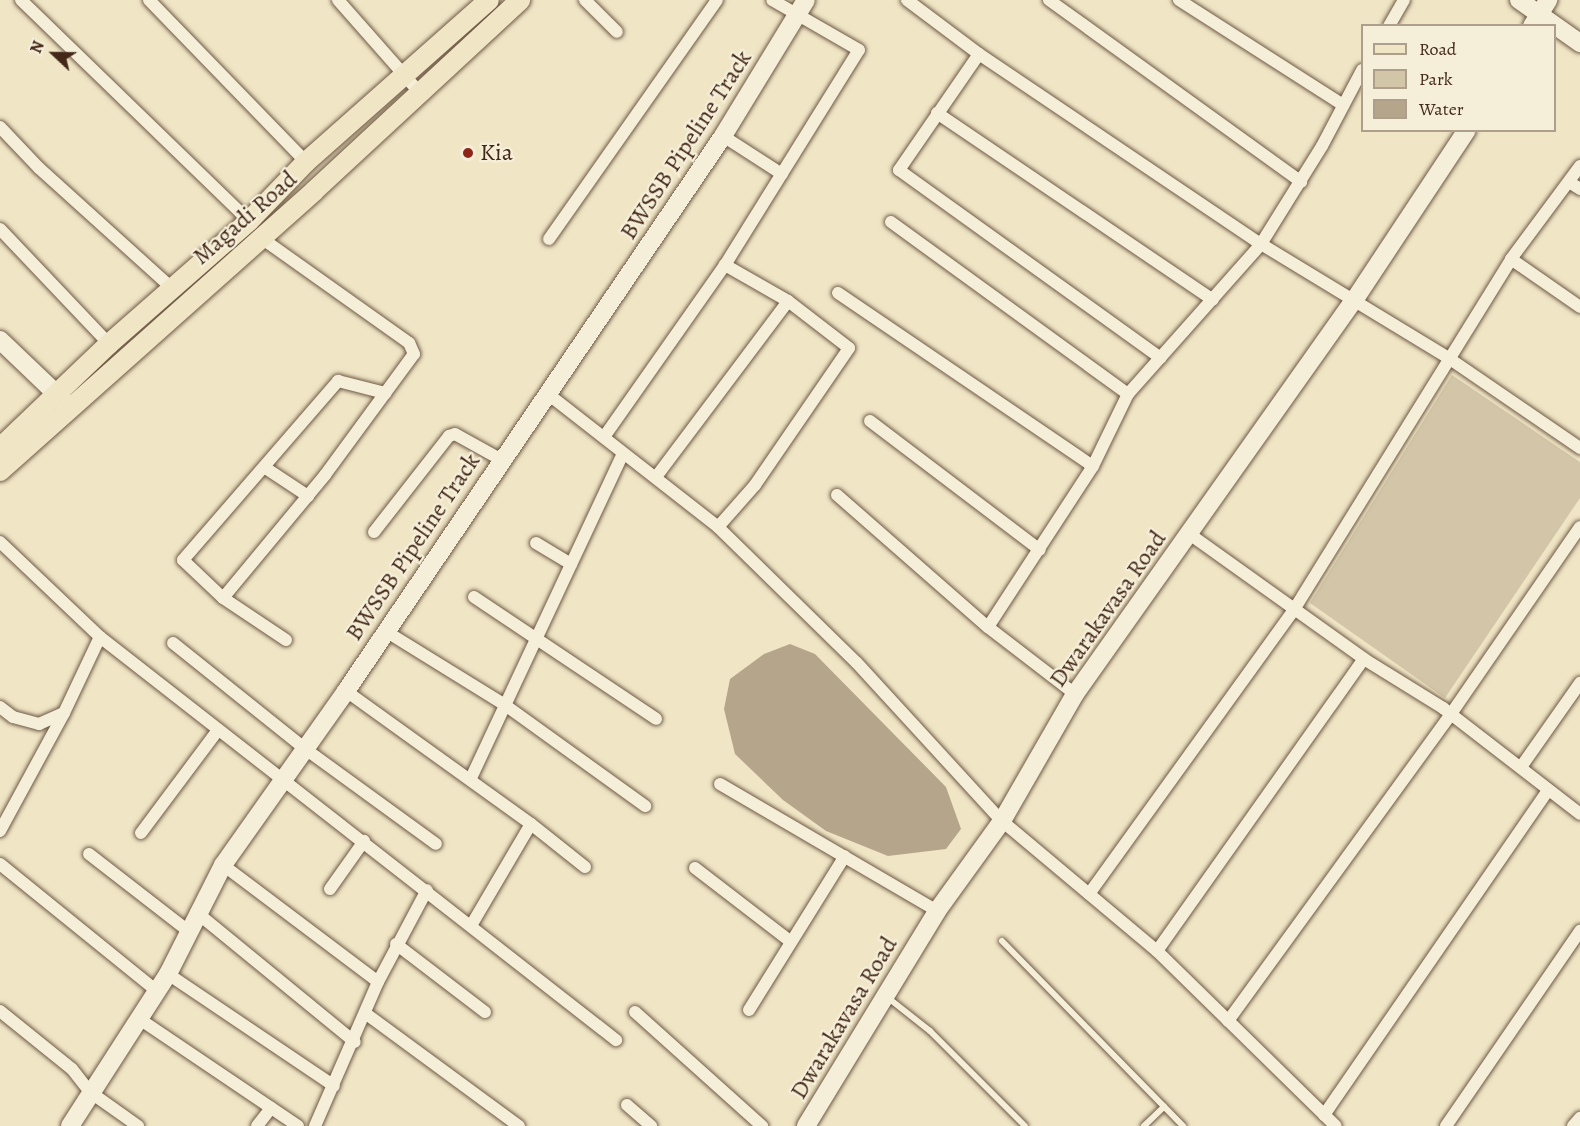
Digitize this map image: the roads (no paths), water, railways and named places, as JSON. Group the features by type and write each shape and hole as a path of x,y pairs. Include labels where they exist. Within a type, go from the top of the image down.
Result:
{"main road":[{"name":"Magadi Road","path":"0,471 64,401 108,344 249,221 306,162 406,77 489,0"},
{"name":"Magadi Road","path":"0,448 64,401 261,238 520,0"}],"street":[{"path":"21,0 249,221"},
{"path":"149,0 306,162"},
{"path":"338,0 420,93"},
{"path":"585,0 618,32"},
{"path":"549,239 717,0"},
{"path":"604,437 725,265 859,50 802,7 772,0"},
{"path":"907,0 979,54 1261,244 1450,359 1580,448"},
{"path":"1048,0 1301,182"},
{"path":"1179,0 1343,105"},
{"path":"1390,24 1404,0"},
{"path":"1518,0 1554,24"},
{"name":"BWSSB Pipeline Track","path":"70,1126 168,974 196,912 223,866 281,778 387,632 501,459 548,394 723,136 802,7"},
{"path":"1556,25 1580,44"},
{"path":"979,54 900,164 902,174 1161,358"},
{"path":"988,627 1093,466 1128,394 1261,244 1301,182 1361,72"},
{"path":"937,113 1213,300"},
{"path":"0,127 39,168 173,289"},
{"name":"Dwarakavasa Road","path":"806,1126 937,911 1002,821 1076,694 1191,535 1353,302 1466,132"},
{"path":"723,136 782,174"},
{"path":"1089,894 1295,608 1511,259 1575,185 1580,166"},
{"path":"891,222 1128,394"},
{"path":"0,229 108,344"},
{"path":"223,598 308,496 414,354 408,343 261,238"},
{"path":"1511,259 1580,307"},
{"path":"718,527 755,486 848,354 847,343 788,301 725,265"},
{"path":"838,293 1093,466"},
{"path":"656,477 788,301"},
{"path":"0,340 64,401"},
{"path":"286,640 223,598 183,560 338,381 385,393"},
{"path":"548,394 718,527 857,663 1002,821 1157,951 1336,1126"},
{"path":"870,421 1040,550"},
{"path":"374,532 448,436 455,434 501,459"},
{"path":"471,777 623,454"},
{"path":"264,467 308,496"},
{"path":"837,495 988,627 1076,694"},
{"path":"1228,1021 1451,714 1580,526"},
{"path":"1191,535 1364,659 1451,714 1580,814"},
{"path":"0,542 100,637 472,924 616,1040"},
{"path":"536,543 572,564"},
{"path":"474,597 536,636 656,718"},
{"path":"387,632 505,705 645,806"},
{"path":"0,831 64,712 100,637"},
{"path":"173,643 304,748 436,844"},
{"path":"1157,951 1364,659"},
{"path":"1521,767 1580,683"},
{"path":"346,691 471,777 585,867"},
{"path":"0,707 13,717 39,724 64,712"},
{"path":"141,833 218,730"},
{"path":"720,784 937,911"},
{"path":"1324,1115 1548,790"},
{"path":"472,924 531,824"},
{"path":"330,889 364,841"},
{"path":"89,854 187,930"},
{"path":"749,1010 845,856"},
{"path":"0,864 157,991"},
{"path":"223,866 378,982"},
{"path":"695,868 791,942"},
{"path":"315,1126 355,1042 378,982 396,944 427,890"},
{"path":"196,912 355,1042"},
{"path":"1446,1126 1580,931"},
{"path":"396,944 485,1012"},
{"path":"168,974 334,1086"},
{"path":"0,1011 72,1069 90,1092 138,1126"},
{"path":"635,1012 762,1126"},
{"path":"365,1014 519,1126"},
{"path":"138,1018 298,1126"},
{"path":"627,1105 651,1126"},
{"path":"257,1126 271,1108"},
{"path":"1573,1126 1580,1118"}],"lane":[{"path":"1002,941 1183,1126"},
{"path":"886,997 930,1031 1025,1126"},
{"path":"1144,1126 1164,1107"}],"water":[{"path":"790,644 815,654 946,787 961,829 946,849 888,856 826,831 783,800 735,754 724,709 730,679 764,654"}],"place":[{"name":"Kia","path":"468,153"}]}
